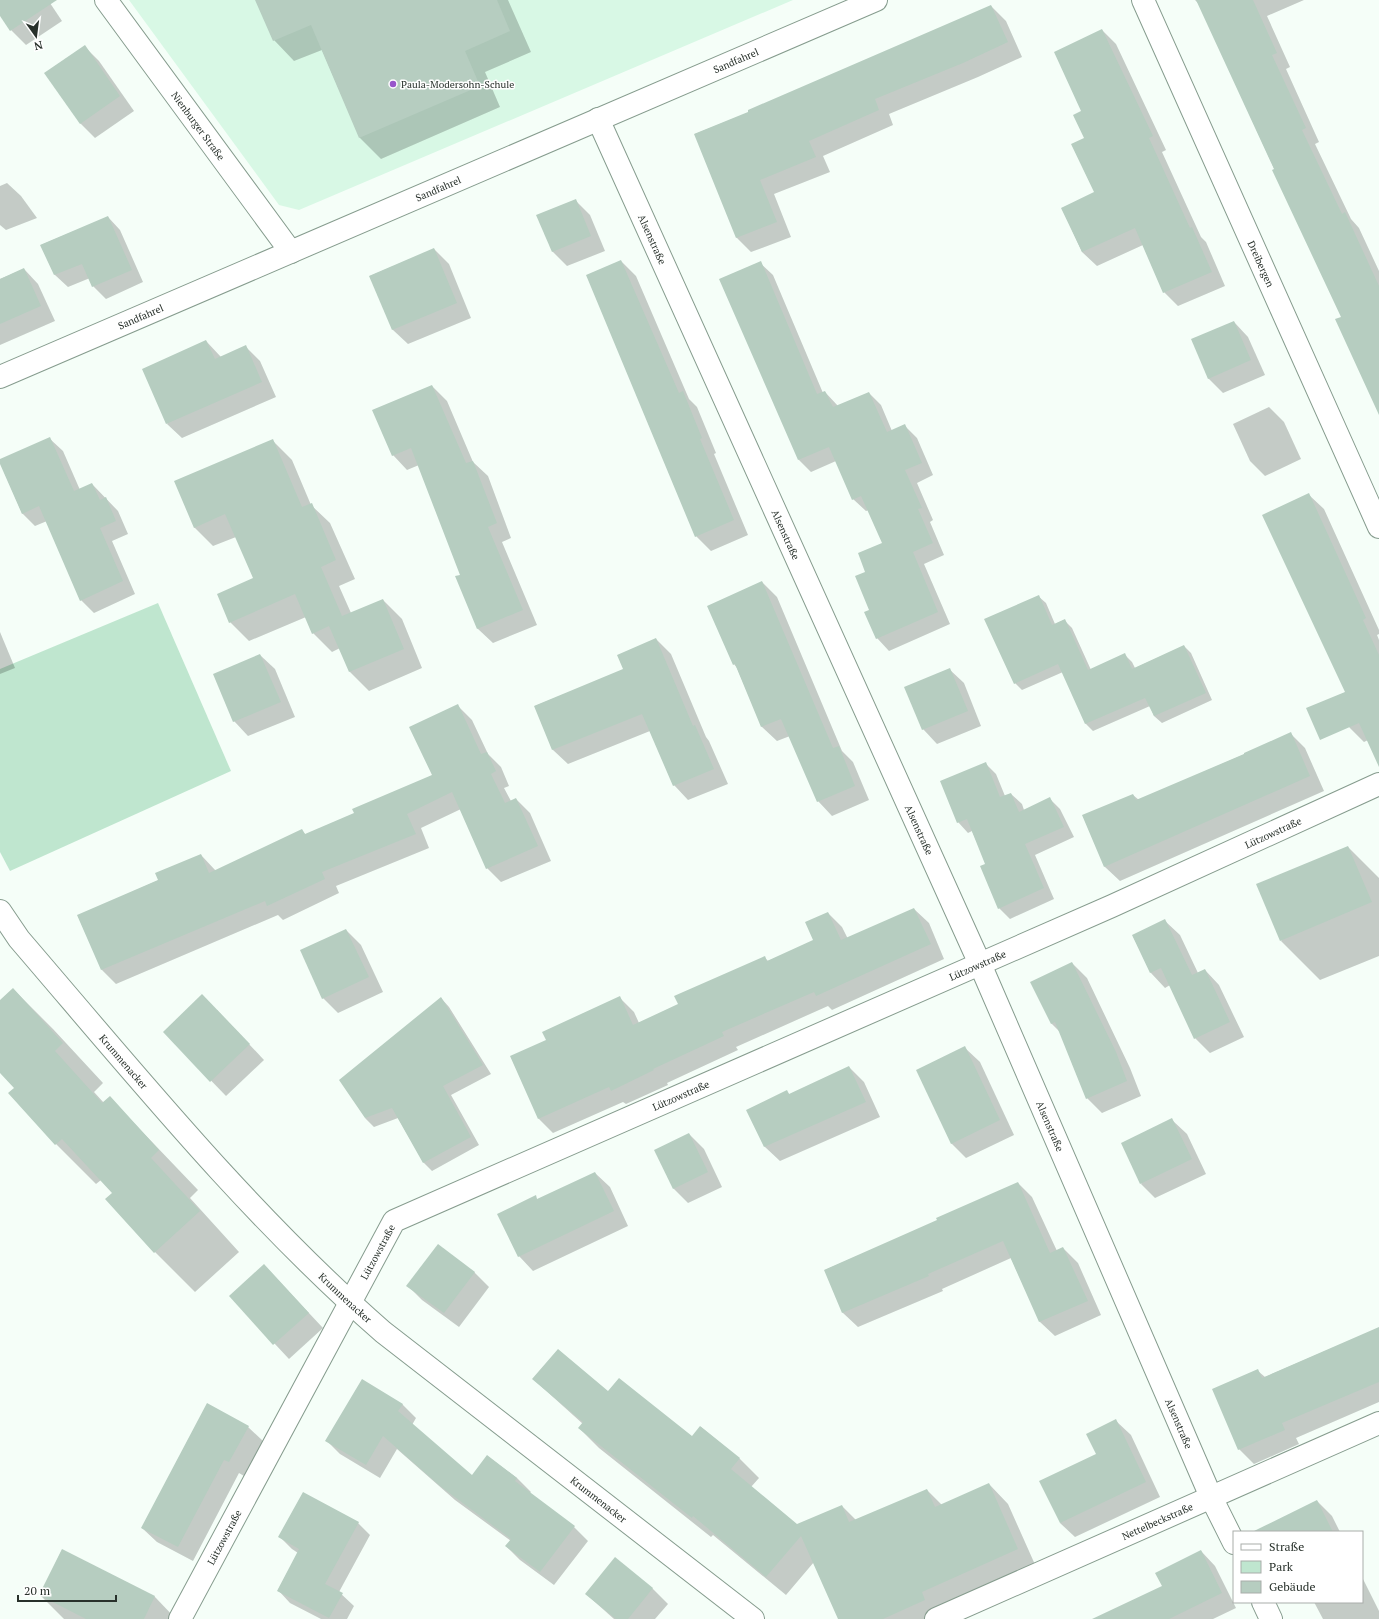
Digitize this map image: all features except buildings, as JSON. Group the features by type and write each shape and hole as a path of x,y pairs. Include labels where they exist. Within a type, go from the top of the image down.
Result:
{"street":[{"name":"Nienburger Straße","path":"106,0 291,252"},
{"name":"Sandfahrel","path":"0,378 876,0"},
{"name":"Dreibergen","path":"1143,0 1379,527"},
{"name":"Alsenstraße","path":"598,120 980,964 1212,1497 1233,1541"},
{"name":"Lützowstraße","path":"180,1619 349,1302 394,1221 980,964 1379,784"},
{"name":"Krummenacker","path":"0,911 18,939 223,1174 349,1302 383,1332 753,1619"},
{"name":"Nettelbeckstraße","path":"936,1619 1379,1423"},
{"path":"1263,1603 1271,1619"}],"shaded area":[{"name":"Paula-Modersohn-Schule","path":"129,0 793,0 299,210 279,205"}],"green space":[{"path":"158,603 231,771 10,871 0,852 0,669"}],"place":[{"name":"Paula-Modersohn-Schule","path":"393,84"}]}
